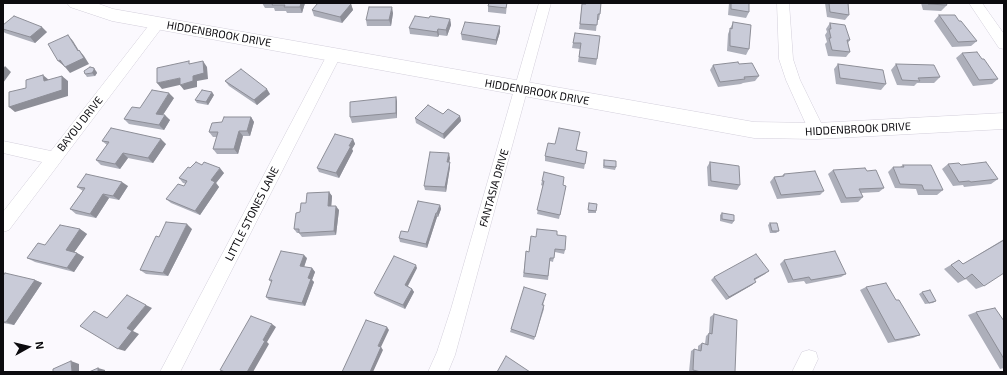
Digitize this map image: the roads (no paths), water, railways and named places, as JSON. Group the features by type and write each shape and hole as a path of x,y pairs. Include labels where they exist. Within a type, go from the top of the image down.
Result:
{"street":[{"name":"HIDDENBROOK DRIVE","path":"76,3 112,15 158,24 754,130 787,132 817,131 1004,121"},
{"name":"FANTASIA DRIVE","path":"438,372 446,355 460,309 545,3"},
{"path":"783,3 786,59 793,80 817,131"},
{"path":"975,3 1004,44"},
{"name":"BAYOU DRIVE","path":"3,225 158,24"},
{"name":"LITTLE STONES LANE","path":"170,372 334,55"},
{"path":"3,147 54,158"}]}
